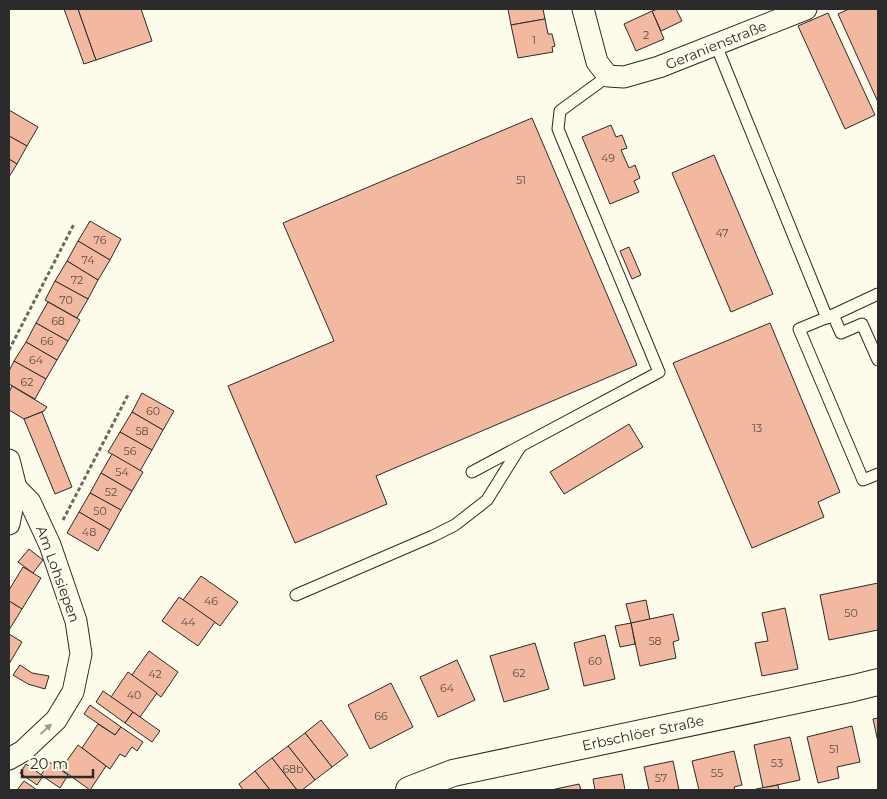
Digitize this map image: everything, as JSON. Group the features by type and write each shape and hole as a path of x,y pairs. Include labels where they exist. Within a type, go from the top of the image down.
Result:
{"street":[{"path":"583,9 597,62 616,77"},
{"name":"Geranienstraße","path":"616,77 659,67 806,9"},
{"name":"Am Lohsiepen","path":"9,460 16,488 9,524"},
{"name":"Am Lohsiepen","path":"9,759 23,751 56,720 73,692 81,654 76,621 50,545 30,502 16,488"},
{"name":"Erbschlöer Straße","path":"409,790 454,773 878,682"}],"lane":[{"path":"716,45 830,316 841,333 862,324 878,360"},
{"path":"472,472 659,372 558,129 560,111 616,77"},
{"path":"878,294 799,329 863,480 878,474"},
{"path":"296,595 455,525 487,500 520,446"}],"path":[{"path":"9,350 74,224"},
{"path":"50,545 129,393"}],"building":[{"path":"64,9 78,9 96,60 84,64"},
{"path":"78,9 141,9 152,41 96,60"},
{"path":"508,9 543,9 545,19 511,25"},
{"path":"676,9 682,21 661,31 652,11"},
{"path":"849,9 878,9 878,102 838,14"},
{"path":"652,11 664,39 636,51 624,24"},
{"path":"828,13 875,115 845,129 798,26"},
{"path":"545,19 548,34 552,34 555,46 552,47 553,52 518,58 511,25"},
{"path":"9,110 38,127 27,146 9,136"},
{"path":"532,118 637,365 376,476 387,504 295,543 228,386 334,341 283,223"},
{"path":"611,125 616,137 622,135 627,148 621,150 629,168 635,165 640,178 634,181 639,192 610,204 582,137"},
{"path":"9,136 27,146 17,164 9,159"},
{"path":"714,155 773,294 731,312 672,173"},
{"path":"9,159 17,164 9,177"},
{"path":"90,221 121,239 110,260 78,241"},
{"path":"78,241 110,260 98,280 67,261"},
{"path":"629,247 641,275 632,279 620,251"},
{"path":"67,261 98,280 88,299 55,281"},
{"path":"55,281 88,299 77,318 45,300"},
{"path":"48,302 80,320 68,341 36,323"},
{"path":"36,323 68,341 57,360 26,342"},
{"path":"770,323 840,492 818,502 824,517 752,548 673,363"},
{"path":"26,342 57,360 46,379 14,361"},
{"path":"14,361 46,379 35,399 9,384 9,371"},
{"path":"12,386 47,407 44,411 24,419 9,410 9,392"},
{"path":"142,393 174,411 163,430 132,412"},
{"path":"42,412 72,487 55,494 24,419"},
{"path":"132,412 163,430 152,450 120,432"},
{"path":"629,424 643,447 564,494 550,472"},
{"path":"120,432 152,450 140,471 108,452"},
{"path":"112,454 143,472 132,491 101,473"},
{"path":"101,473 132,491 121,510 90,493"},
{"path":"90,493 121,510 110,530 79,512"},
{"path":"79,512 110,530 98,551 67,533"},
{"path":"29,549 43,560 33,573 18,562"},
{"path":"23,567 41,578 22,609 9,601 9,590"},
{"path":"201,576 238,602 220,626 183,600"},
{"path":"878,583 878,630 829,640 820,595"},
{"path":"179,597 215,622 198,646 162,621"},
{"path":"646,600 650,620 631,623 626,604"},
{"path":"9,601 22,609 9,630"},
{"path":"785,608 798,669 762,676 755,643 768,641 762,613"},
{"path":"673,614 679,640 673,642 676,658 640,666 631,623"},
{"path":"631,623 635,644 620,647 615,626"},
{"path":"9,634 22,642 9,664"},
{"path":"605,635 615,679 584,686 574,643"},
{"path":"535,643 549,689 504,702 490,656"},
{"path":"149,651 178,672 161,697 132,675"},
{"path":"457,660 475,700 438,717 420,677"},
{"path":"20,665 32,673 49,676 45,689 28,684 13,675"},
{"path":"128,672 157,693 140,717 111,697"},
{"path":"391,683 413,727 370,749 348,705"},
{"path":"103,691 133,712 125,723 96,702"},
{"path":"90,705 121,727 115,735 84,714"},
{"path":"133,712 160,731 152,742 125,723"},
{"path":"878,718 878,742 873,719"},
{"path":"321,720 348,755 332,767 305,733"},
{"path":"98,724 115,735 121,727 143,742 137,751 132,747 125,757 120,754 110,769 82,748"},
{"path":"852,726 860,762 837,767 839,778 818,783 807,737"},
{"path":"305,733 332,767 315,780 288,746"},
{"path":"790,737 800,780 763,788 754,745"},
{"path":"78,745 106,766 90,790 61,769"},
{"path":"288,746 315,780 302,790 297,790 272,758"},
{"path":"734,751 742,785 734,787 735,790 699,790 692,761"},
{"path":"272,758 297,790 270,790 255,771"},
{"path":"673,761 679,790 649,790 644,767"},
{"path":"49,762 68,775 60,788 41,775"},
{"path":"26,764 43,776 37,785 20,773"},
{"path":"255,771 270,790 243,790 239,784"},
{"path":"622,774 625,790 595,790 593,779"},
{"path":"24,781 37,790 17,790"},
{"path":"579,784 581,790 551,790"},
{"path":"778,785 779,790 756,790 756,789"}]}
